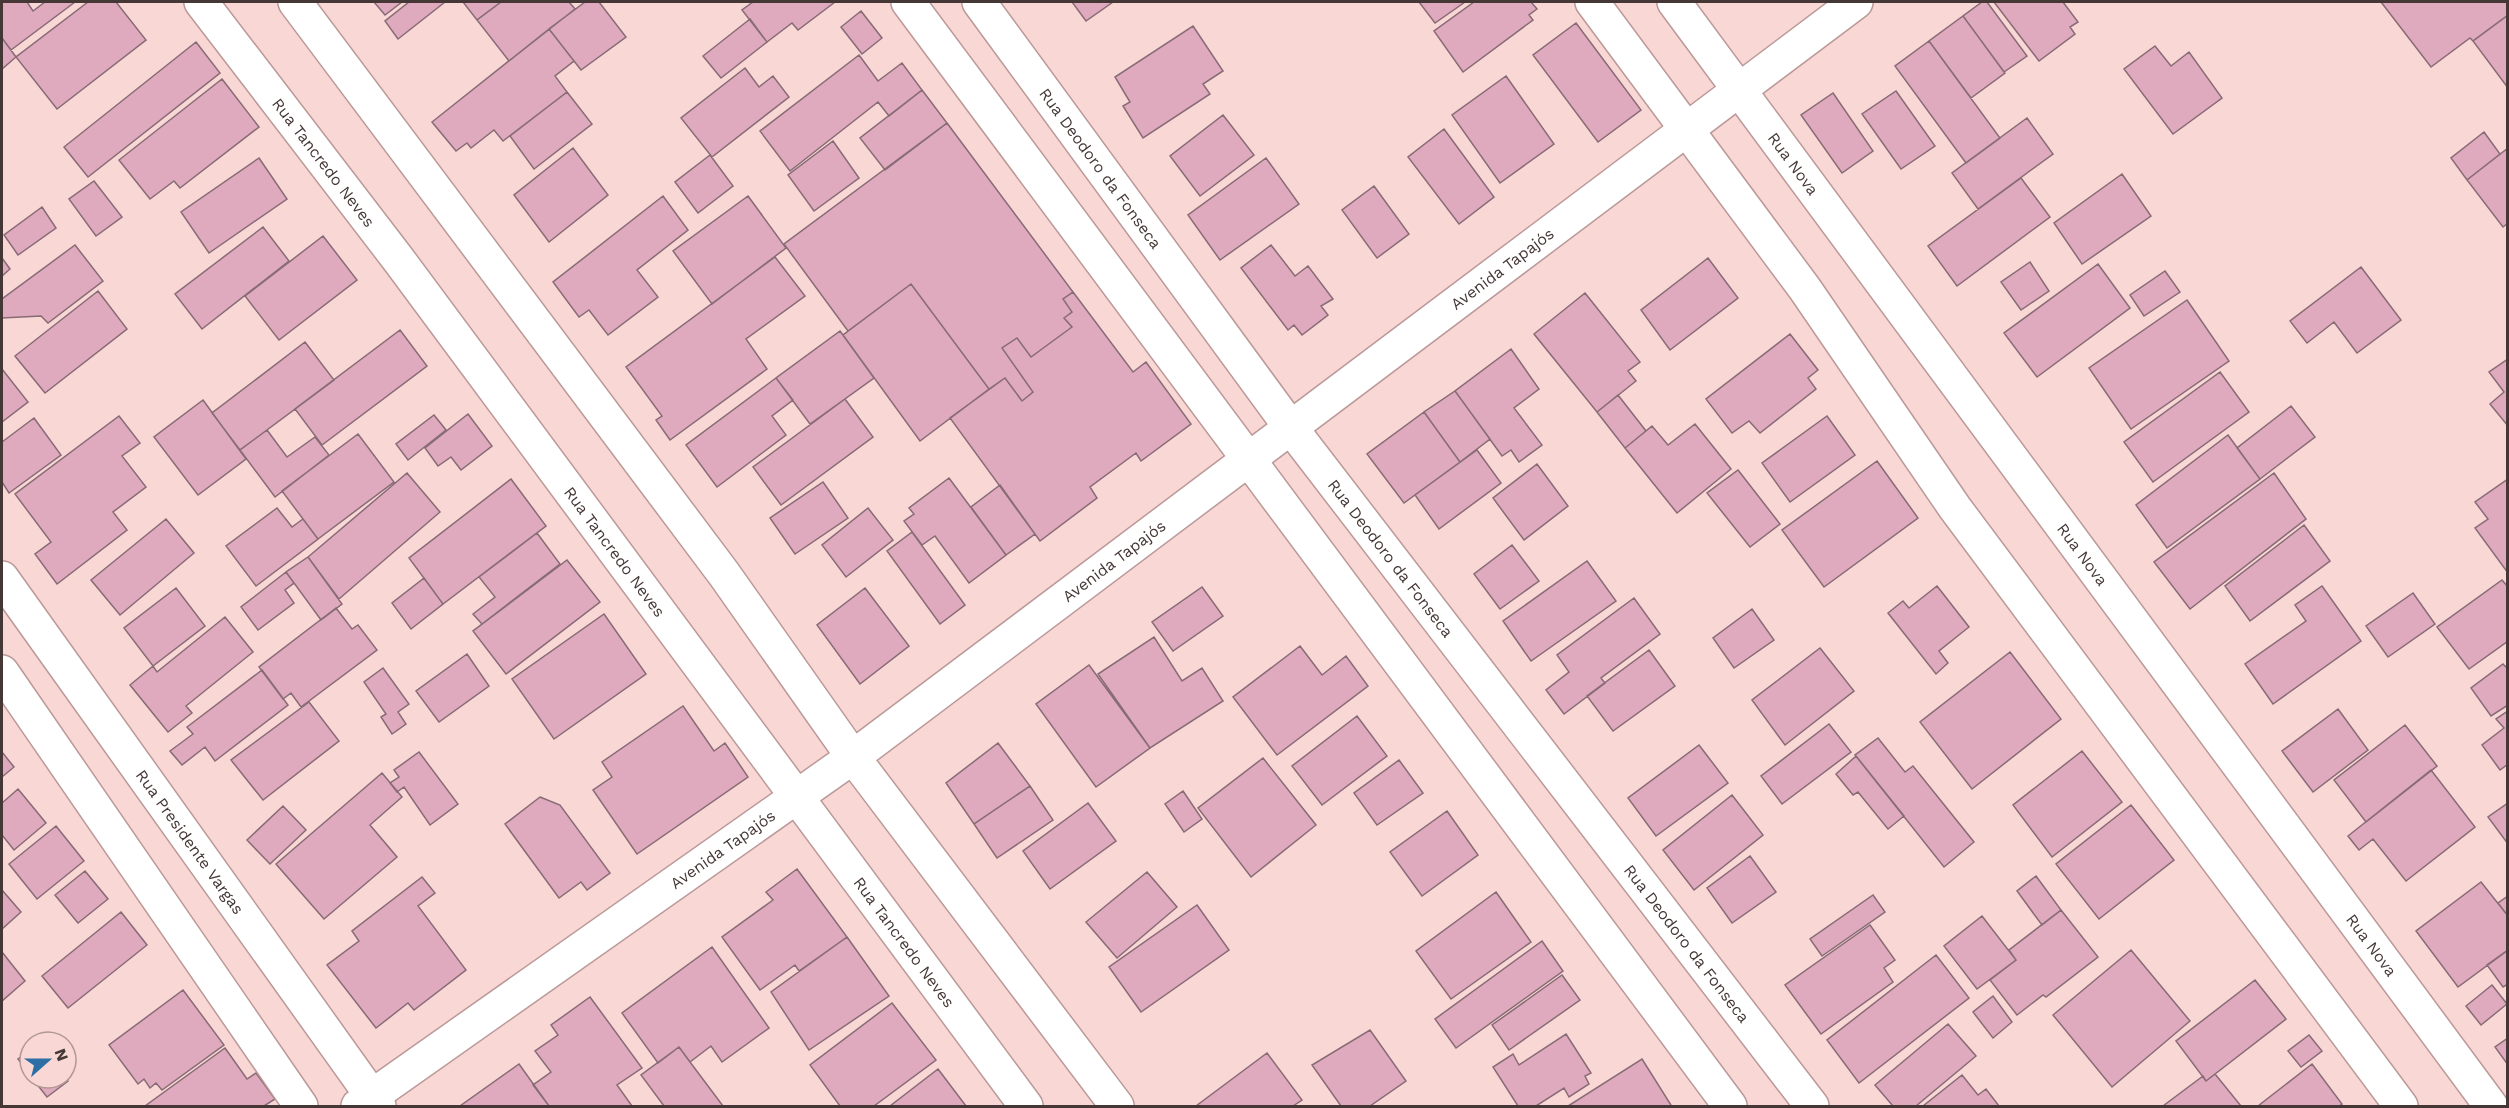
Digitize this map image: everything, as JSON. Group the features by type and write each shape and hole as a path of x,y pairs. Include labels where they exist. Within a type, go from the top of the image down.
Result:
{"street":[{"name":"Rua Tancredo Neves","path":"201,2 405,268 1026,1107"},
{"path":"295,2 724,574 853,757 1117,1107"},
{"path":"908,2 1730,1107"},
{"name":"Rua Deodoro da Fonseca","path":"979,2 1291,428 1812,1107"},
{"path":"1592,2 1805,290 1955,508 2401,1107"},
{"name":"Rua Nova","path":"1674,2 2491,1107"},
{"name":"Avenida Tapajós","path":"370,1103 853,757 1249,460 1738,88 1856,2"},
{"name":"Rua Presidente Vargas","path":"2,578 370,1103"},
{"path":"2,672 301,1107"}],"building":[{"path":"2,2 27,2 33,11 45,2 75,2 11,50 2,38"},
{"path":"88,2 116,2 146,40 57,109 16,57"},
{"path":"374,2 402,2 385,15"},
{"path":"409,2 445,2 398,39 385,21"},
{"path":"463,2 501,2 477,20"},
{"path":"501,2 569,2 575,9 509,61 477,20"},
{"path":"585,2 599,2 626,37 581,70 549,29"},
{"path":"753,2 835,2 798,30 792,23 767,42 742,10"},
{"path":"1072,2 1113,2 1086,21"},
{"path":"1419,2 1465,2 1435,23"},
{"path":"1474,2 1531,2 1537,9 1529,15 1533,20 1463,72 1434,31"},
{"path":"1982,2 1987,2 2027,56 2004,72 1963,16"},
{"path":"1994,2 2063,2 2078,22 2070,27 2075,34 2039,61"},
{"path":"2381,2 2508,2 2508,15 2473,41 2470,38 2431,67"},
{"path":"861,11 882,38 862,54 841,27"},
{"path":"2508,15 2508,88 2473,41"},
{"path":"1963,16 2005,73 1971,98 1929,41"},
{"path":"750,19 767,42 721,78 703,56"},
{"path":"1576,23 1641,110 1598,142 1533,55"},
{"path":"1193,26 1223,71 1203,84 1210,94 1143,138 1123,106 1130,102 1115,77"},
{"path":"549,29 574,61 555,76 567,92 503,141 494,130 471,148 467,143 456,151 432,122"},
{"path":"2,38 16,57 2,69"},
{"path":"1929,41 2000,138 1966,163 1895,66"},
{"path":"196,42 220,73 88,177 64,147"},
{"path":"2155,46 2171,66 2189,52 2222,98 2173,134 2124,69"},
{"path":"859,55 878,81 902,63 922,90 889,116 878,102 790,171 760,131"},
{"path":"745,68 759,87 773,76 789,97 712,157 681,118"},
{"path":"1506,76 1554,144 1500,183 1452,115"},
{"path":"222,79 259,127 180,188 174,181 150,199 119,160"},
{"path":"922,90 947,123 885,170 860,138"},
{"path":"1896,91 1935,146 1901,169 1862,114"},
{"path":"567,92 592,124 534,169 510,136"},
{"path":"1833,93 1873,151 1842,173 1801,115"},
{"path":"1223,115 1254,155 1200,196 1170,156"},
{"path":"2027,118 2053,154 1978,209 1952,173"},
{"path":"947,123 1073,292 1063,299 1072,312 1064,318 1072,327 1031,357 1017,338 1002,348 1033,392 1022,401 1005,378 989,389 911,284 848,331 784,244"},
{"path":"1444,129 1494,197 1459,224 1408,157"},
{"path":"2484,132 2500,154 2467,180 2451,158"},
{"path":"833,141 859,178 814,211 788,175"},
{"path":"573,148 608,195 549,242 514,195"},
{"path":"2508,148 2508,223 2503,227 2467,180"},
{"path":"710,155 733,186 698,213 675,182"},
{"path":"259,158 287,199 209,253 181,212"},
{"path":"1266,158 1299,204 1220,260 1188,215"},
{"path":"2122,174 2151,216 2082,264 2054,223"},
{"path":"2021,178 2050,217 1957,286 1928,246"},
{"path":"94,181 122,217 96,236 69,199"},
{"path":"1374,186 1409,234 1377,258 1342,210"},
{"path":"663,196 688,230 637,270 658,297 608,335 589,310 579,317 553,282"},
{"path":"748,196 786,248 712,304 673,251"},
{"path":"42,207 56,228 18,255 4,235"},
{"path":"263,227 289,261 202,329 175,294"},
{"path":"323,236 357,280 279,340 245,296"},
{"path":"75,245 103,281 48,323 41,316 2,318 2,299"},
{"path":"1271,245 1295,276 1308,266 1333,299 1321,306 1328,315 1302,335 1294,325 1288,330 1241,268"},
{"path":"775,257 805,296 746,339 767,369 670,440 656,420 662,416 626,367"},
{"path":"2,258 10,269 2,276"},
{"path":"1708,258 1738,298 1670,350 1641,310"},
{"path":"2030,262 2049,291 2021,310 2001,282"},
{"path":"2098,264 2130,308 2037,377 2004,333"},
{"path":"2361,267 2401,320 2357,353 2334,322 2307,343 2290,321"},
{"path":"2165,271 2180,292 2144,316 2130,295"},
{"path":"911,284 989,389 920,441 843,335"},
{"path":"98,291 127,329 45,393 15,356"},
{"path":"1073,292 1133,372 1146,362 1191,424 1141,461 1136,453 1090,487 1097,498 1040,541 950,418 1005,378 1022,401 1033,392 1002,348 1017,338 1031,357 1072,327 1064,318 1072,312 1063,299"},
{"path":"1585,293 1640,362 1628,371 1636,381 1597,412 1534,334"},
{"path":"2187,300 2229,361 2131,429 2089,368"},
{"path":"400,330 427,366 322,445 295,409"},
{"path":"840,331 874,378 810,424 776,378"},
{"path":"1790,334 1818,370 1808,378 1816,389 1760,433 1749,421 1732,433 1706,399"},
{"path":"305,342 334,380 240,450 212,413"},
{"path":"1511,349 1539,389 1514,408 1542,445 1519,462 1511,450 1502,456 1455,391"},
{"path":"2508,359 2508,426 2490,404 2504,392 2489,372"},
{"path":"2,369 28,402 2,422"},
{"path":"2220,372 2249,412 2153,482 2124,442"},
{"path":"776,378 793,400 772,416 786,435 717,487 686,445"},
{"path":"1455,391 1490,439 1460,462 1424,412"},
{"path":"1618,395 1646,431 1625,448 1597,412"},
{"path":"845,399 873,437 781,505 753,467"},
{"path":"203,400 246,459 198,495 154,437"},
{"path":"2291,406 2315,437 2260,479 2237,448"},
{"path":"1424,412 1460,462 1404,503 1367,454"},
{"path":"468,414 492,446 461,470 451,457 438,466 425,448"},
{"path":"434,415 446,430 408,460 396,444"},
{"path":"119,416 140,443 122,456 146,487 113,512 127,530 57,584 35,554 51,542 15,494"},
{"path":"1827,416 1855,455 1790,502 1762,463"},
{"path":"34,418 61,455 9,493 2,482 2,442"},
{"path":"1695,424 1731,469 1677,513 1625,448 1652,426 1668,445"},
{"path":"267,430 287,457 315,437 329,455 275,497 240,450"},
{"path":"358,434 394,482 318,539 282,491"},
{"path":"2228,435 2260,479 2167,548 2136,505"},
{"path":"1477,450 1501,483 1439,529 1415,495"},
{"path":"1877,461 1918,518 1824,587 1782,530"},
{"path":"1537,464 1568,506 1524,540 1493,498"},
{"path":"1738,470 1780,524 1750,547 1707,493"},
{"path":"407,473 440,512 339,599 308,557"},
{"path":"2274,473 2306,519 2190,609 2154,562"},
{"path":"949,478 1006,555 969,583 935,536 922,545 904,521 914,514 909,508"},
{"path":"511,479 546,526 443,604 409,558"},
{"path":"2508,479 2508,573 2475,528 2488,519 2475,502"},
{"path":"823,482 848,518 795,554 770,518"},
{"path":"1000,485 1035,534 1006,555 971,507"},
{"path":"277,508 292,527 303,519 318,539 256,586 226,546"},
{"path":"868,508 893,540 846,577 822,545"},
{"path":"166,519 194,553 120,615 91,580"},
{"path":"2304,525 2330,561 2250,621 2225,586"},
{"path":"912,532 965,605 940,624 887,551"},
{"path":"537,533 560,564 482,624 473,614 495,597 479,577"},
{"path":"1512,545 1539,581 1500,609 1474,574"},
{"path":"308,557 342,604 321,620 286,572"},
{"path":"567,560 600,602 506,674 473,631"},
{"path":"1587,561 1616,601 1531,661 1503,621"},
{"path":"286,572 294,583 285,590 294,603 258,630 241,607"},
{"path":"424,578 443,604 411,629 392,603"},
{"path":"2502,580 2508,587 2508,641 2469,669 2437,627"},
{"path":"1937,586 1969,627 1939,651 1948,663 1936,674 1888,613 1903,601 1909,608"},
{"path":"2322,586 2361,641 2273,704 2245,664 2306,621 2295,605"},
{"path":"1202,587 1223,616 1173,651 1152,622"},
{"path":"176,588 205,626 153,666 124,628"},
{"path":"865,588 909,646 860,684 817,625"},
{"path":"2413,593 2435,624 2388,657 2366,626"},
{"path":"1634,598 1660,634 1601,678 1605,683 1564,714 1546,690 1569,672 1557,655"},
{"path":"336,608 352,629 358,625 377,650 301,707 291,693 283,699 259,667"},
{"path":"1752,609 1774,640 1734,668 1713,638"},
{"path":"604,614 646,674 554,739 512,679"},
{"path":"225,617 253,652 186,706 192,713 168,732 130,685 153,666 157,672"},
{"path":"1154,637 1182,681 1202,668 1223,701 1150,748 1098,674"},
{"path":"1300,646 1322,675 1346,656 1368,686 1277,755 1233,697"},
{"path":"1820,648 1854,691 1785,745 1752,700"},
{"path":"1649,650 1675,686 1613,731 1587,696"},
{"path":"2010,652 2061,719 1972,789 1920,722"},
{"path":"467,654 489,686 439,722 416,691"},
{"path":"2503,664 2508,669 2508,705 2491,716 2471,688"},
{"path":"1089,665 1150,748 1096,787 1036,704"},
{"path":"383,668 409,704 398,712 406,724 392,734 381,717 386,714 364,682"},
{"path":"262,670 288,705 215,761 205,747 182,765 170,751 193,734 187,727"},
{"path":"309,702 339,741 263,800 231,760"},
{"path":"683,706 714,751 725,743 748,777 637,854 593,790 612,777 602,762"},
{"path":"2338,709 2368,750 2313,792 2282,751"},
{"path":"2508,711 2508,764 2500,770 2482,745 2504,728 2496,719"},
{"path":"1357,716 1387,756 1322,805 1292,766"},
{"path":"1829,724 1851,752 1782,804 1761,776"},
{"path":"2405,725 2437,766 2366,822 2334,780"},
{"path":"1878,738 1905,772 1913,766 1974,842 1944,867 1855,755"},
{"path":"998,743 1030,786 974,824 946,783"},
{"path":"1699,745 1728,783 1656,836 1628,798"},
{"path":"2082,751 2122,802 2052,857 2013,805"},
{"path":"2,752 14,767 2,777"},
{"path":"419,752 458,804 430,825 404,787 397,792 390,783 399,777 394,770"},
{"path":"1856,756 1904,816 1888,829 1858,792 1853,795 1836,774"},
{"path":"1263,758 1316,825 1251,877 1198,808"},
{"path":"1399,760 1423,793 1377,825 1354,793"},
{"path":"2431,770 2475,827 2406,881 2373,839 2359,850 2348,836"},
{"path":"382,773 402,797 370,825 397,857 324,919 276,864"},
{"path":"1030,786 1053,820 997,858 974,824"},
{"path":"18,789 46,823 14,850 2,835 2,803"},
{"path":"1183,791 1202,819 1184,832 1165,804"},
{"path":"1732,795 1763,835 1694,890 1663,850"},
{"path":"540,797 560,805 610,873 587,890 581,882 559,898 505,824"},
{"path":"1088,803 1116,841 1050,889 1023,851"},
{"path":"2508,803 2508,844 2488,817"},
{"path":"2131,805 2174,860 2099,919 2056,864"},
{"path":"283,806 306,830 270,864 247,840"},
{"path":"1447,811 1478,855 1422,896 1390,852"},
{"path":"56,826 84,861 37,899 9,864"},
{"path":"1750,856 1776,892 1732,923 1707,888"},
{"path":"797,869 847,937 799,971 795,965 760,990 722,937 773,900 766,892"},
{"path":"85,871 108,899 78,923 55,895"},
{"path":"1147,872 1177,907 1117,958 1086,922"},
{"path":"2036,876 2061,910 2042,925 2017,891"},
{"path":"422,877 435,893 418,906 466,970 414,1010 408,1003 376,1028 327,965 359,941 352,931"},
{"path":"2481,882 2508,916 2508,950 2458,987 2416,931"},
{"path":"2,890 21,912 2,929"},
{"path":"1496,892 1531,942 1451,999 1416,951"},
{"path":"1873,895 1885,912 1822,956 1810,939"},
{"path":"2508,896 2508,916 2498,903"},
{"path":"1197,905 1229,950 1141,1012 1109,967"},
{"path":"2061,910 2098,957 2046,997 2043,995 2017,1015 1990,980 2016,960 2009,950"},
{"path":"121,912 147,945 68,1008 42,976"},
{"path":"1982,916 2016,960 1977,989 1944,946"},
{"path":"1870,925 1895,960 1884,968 1893,982 1821,1034 1785,985"},
{"path":"847,937 889,996 809,1050 771,992"},
{"path":"1542,941 1563,971 1456,1048 1435,1019"},
{"path":"712,947 769,1028 722,1062 711,1046 690,1062 679,1047 658,1063 622,1013"},
{"path":"2131,950 2190,1021 2112,1087 2053,1015"},
{"path":"2508,950 2508,984 2503,987 2487,965"},
{"path":"2,952 25,981 2,1001"},
{"path":"1936,955 1969,998 1859,1083 1827,1040"},
{"path":"1562,975 1580,1000 1509,1050 1492,1025"},
{"path":"2255,980 2286,1019 2206,1081 2176,1041"},
{"path":"2492,985 2507,1004 2481,1025 2466,1006"},
{"path":"183,990 224,1045 162,1090 156,1083 150,1088 144,1079 138,1084 109,1045"},
{"path":"1993,996 2012,1022 1993,1038 1973,1012"},
{"path":"590,997 642,1068 617,1085 632,1106 549,1106 533,1085 551,1072 535,1051 558,1035 551,1025"},
{"path":"892,1003 936,1060 874,1106 840,1106 810,1065"},
{"path":"1948,1024 1976,1056 1916,1106 1893,1106 1875,1085"},
{"path":"1370,1030 1406,1081 1370,1106 1341,1106 1312,1065"},
{"path":"1566,1034 1591,1073 1585,1076 1589,1084 1569,1097 1564,1088 1536,1106 1518,1106 1493,1067 1513,1054 1519,1065"},
{"path":"2309,1035 2322,1051 2301,1067 2288,1051"},
{"path":"2508,1038 2508,1065 2495,1047"},
{"path":"679,1047 723,1106 664,1106 641,1075"},
{"path":"225,1048 247,1079 256,1073 275,1099 264,1106 145,1106"},
{"path":"1267,1053 1302,1100 1293,1106 1196,1106"},
{"path":"1642,1059 1671,1105 1568,1106"},
{"path":"519,1064 549,1106 460,1106"},
{"path":"2312,1064 2342,1104 2339,1106 2258,1106"},
{"path":"938,1069 966,1106 890,1106"},
{"path":"2215,1074 2241,1106 2163,1106 2203,1076 2206,1081"},
{"path":"1962,1075 1978,1095 1986,1089 1999,1106 1923,1106"},
{"path":"41,1090 56,1090 47,1097"}]}
